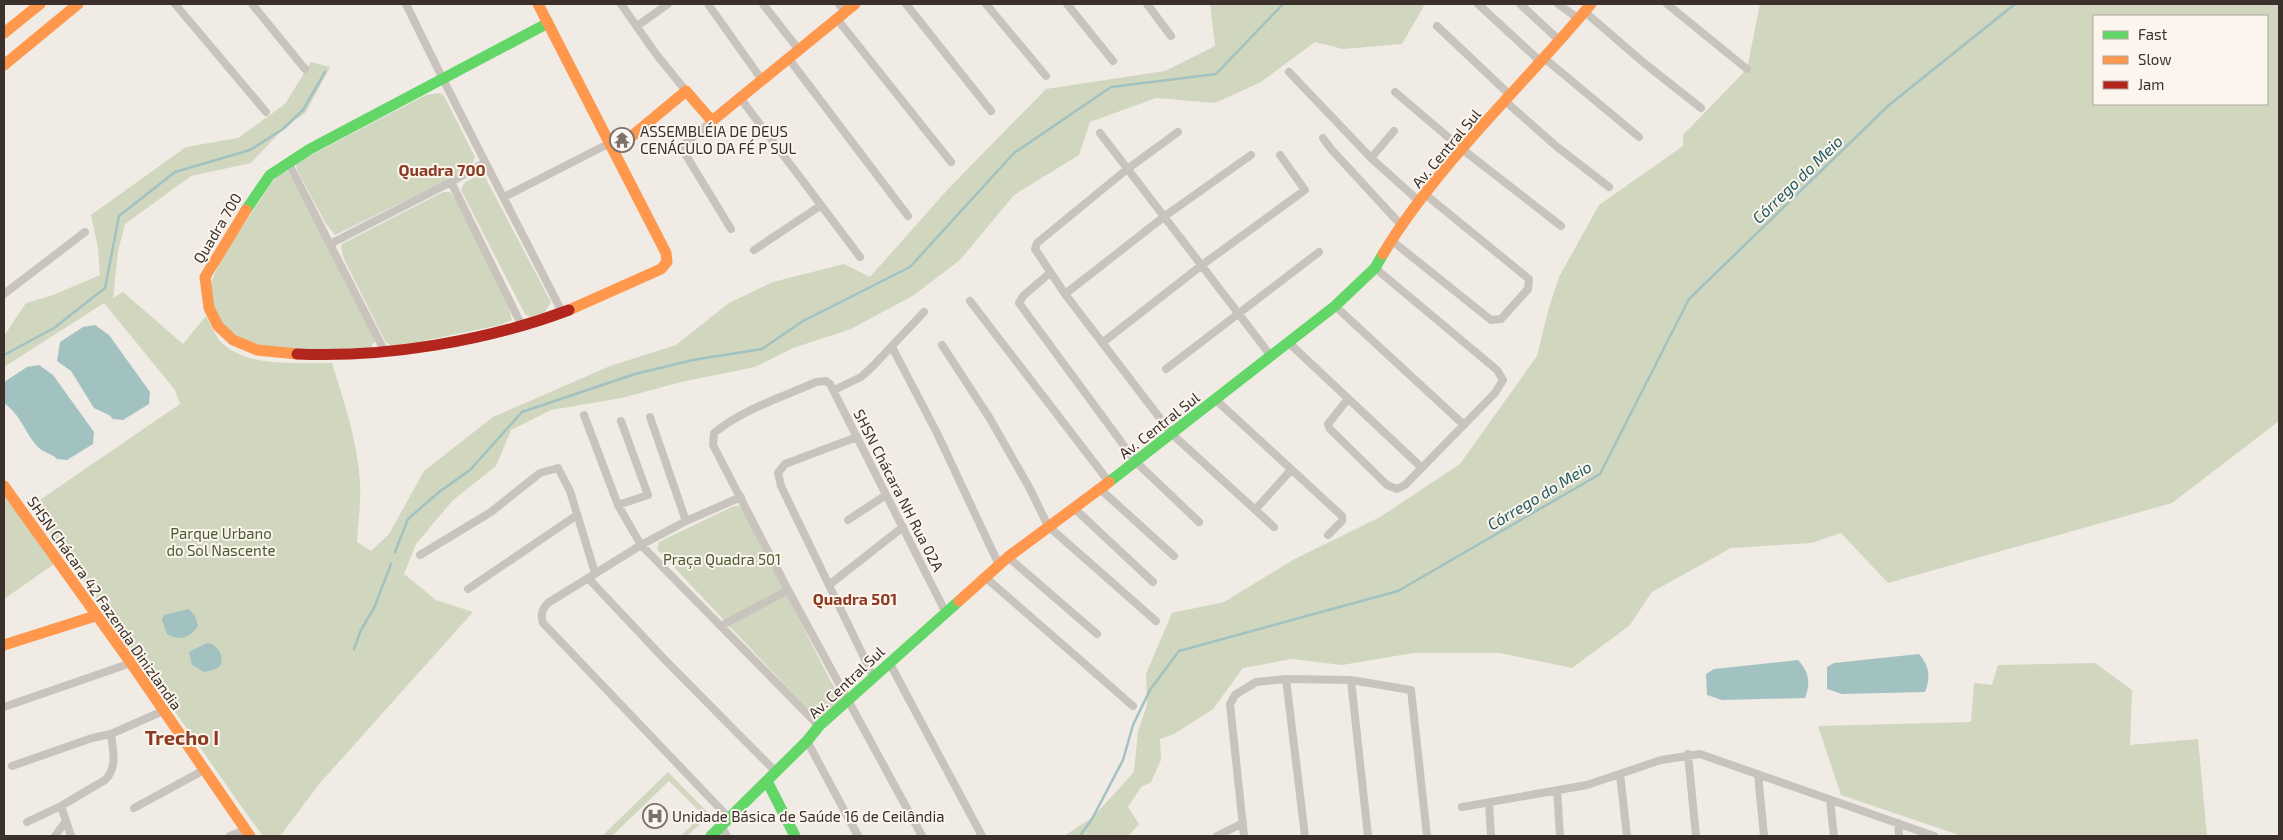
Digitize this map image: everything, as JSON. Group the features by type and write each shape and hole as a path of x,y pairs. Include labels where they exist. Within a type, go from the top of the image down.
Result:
{"street":[{"path":"4,33 40,4"},
{"path":"4,65 78,4"},
{"path":"175,4 266,112"},
{"path":"252,4 305,69"},
{"path":"406,4 484,163 504,197 562,312"},
{"path":"538,4 612,147"},
{"path":"621,4 686,91 712,121"},
{"path":"637,26 668,4"},
{"path":"708,4 762,80"},
{"path":"763,4 799,50"},
{"path":"731,229 684,152 686,143 789,59 841,11 855,4"},
{"path":"906,4 991,111"},
{"path":"986,4 1046,76"},
{"path":"1067,4 1113,61"},
{"path":"1147,4 1171,36"},
{"path":"1478,4 1639,138"},
{"path":"1520,4 1560,41"},
{"path":"1558,4 1587,9 1644,63 1701,108"},
{"path":"1668,4 1747,69"},
{"name":"Av. Central Sul","path":"710,836 726,827 766,781 807,741 819,726 985,577 1048,526 1136,462 1335,306 1375,268 1401,226 1462,149 1587,9"},
{"path":"841,11 951,162"},
{"name":"Quadra 700","path":"548,23 288,162 270,175 256,194 205,278 204,291 216,325 242,345 264,351 332,354 384,350 450,340 521,324 562,312 661,269 667,262 666,253 612,147"},
{"path":"1437,26 1556,146 1609,187"},
{"path":"789,59 908,216"},
{"path":"1289,72 1370,158 1529,279 1528,288 1501,318 1491,320 1391,240"},
{"path":"504,197 612,147 686,91"},
{"path":"1395,92 1462,149 1561,226"},
{"path":"741,99 860,257"},
{"path":"1370,158 1394,131"},
{"path":"1178,132 1126,170 1037,243 1035,247 1036,252 1065,294 1172,434 1274,526"},
{"path":"1100,133 1126,170 1165,216 1270,356"},
{"path":"1323,138 1401,226"},
{"path":"1065,294 1165,216 1251,155"},
{"path":"1102,342 1202,265 1305,190 1280,155"},
{"path":"288,162 384,350"},
{"path":"330,244 484,163"},
{"path":"451,182 521,324"},
{"path":"754,250 820,206"},
{"path":"4,294 85,232"},
{"path":"1166,369 1319,252"},
{"path":"1347,400 1328,427 1387,485 1393,488 1401,488 1502,384 1501,375 1375,268"},
{"path":"1050,273 1023,296 1019,303 1136,462 1199,522"},
{"path":"970,301 1104,485 1174,556"},
{"path":"1335,306 1464,424"},
{"path":"834,390 861,376 892,347 924,312"},
{"path":"1289,343 1347,400 1421,467"},
{"path":"942,345 989,417 1029,487 1048,526 1156,621"},
{"path":"892,347 1004,561 1097,634"},
{"name":"SHSN Chácara NH Rua 02A","path":"741,497 713,445 714,433 724,424 755,408 816,382 826,381 834,390 946,613"},
{"path":"1216,400 1342,516 1342,521 1328,535"},
{"path":"584,415 618,505 641,545 819,726"},
{"path":"650,417 686,521"},
{"path":"618,505 648,495 621,421"},
{"path":"857,437 785,464 778,472 781,486 873,676"},
{"path":"420,555 491,512 540,473 558,468 570,491 592,575 667,662 776,772"},
{"path":"1255,510 1291,470"},
{"name":"SHSN Chácara 42 Fazenda Dinizlandia","path":"4,486 248,833"},
{"path":"848,520 886,495"},
{"path":"726,827 543,624 541,612 548,603 641,545 686,521 741,497 788,590 922,836"},
{"path":"1074,508 1153,582"},
{"path":"468,589 577,515"},
{"path":"829,585 903,527"},
{"path":"985,577 1132,706"},
{"path":"721,626 788,590"},
{"path":"4,645 95,616"},
{"path":"890,662 982,836"},
{"path":"4,707 130,663"},
{"path":"1286,679 1305,836"},
{"path":"1244,836 1230,704 1235,695 1256,682 1286,679 1351,680 1411,690 1427,836"},
{"path":"1351,680 1368,836"},
{"path":"12,766 92,738 111,734 163,711"},
{"path":"27,822 61,806 106,780 111,774 114,763 111,734"},
{"path":"807,741 858,836"},
{"path":"1688,754 1696,836"},
{"path":"1462,807 1587,785 1661,760 1688,754 1709,756 1934,836"},
{"path":"134,808 204,770"},
{"path":"1620,774 1627,836"},
{"path":"1758,774 1764,836"},
{"path":"766,781 795,836"},
{"path":"1557,790 1560,836"},
{"path":"1830,800 1834,836"},
{"path":"1489,803 1491,836"},
{"path":"61,806 71,836"},
{"path":"55,836 66,821"},
{"path":"1217,836 1243,823"},
{"path":"1898,823 1899,836"},
{"path":"230,836 248,833"}],"green space":[{"name":"Parque Urbano do Sol Nascente","path":"1210,4 1425,4 1402,44 1343,49 1315,42 1261,82 1215,103 1156,98 1090,122 1079,155 1014,195 960,260 914,295 851,329 793,348 755,367 681,382 622,398 551,410 511,430 496,466 452,501 416,544 404,574 436,600 473,612 320,783 280,836 263,836 31,506 180,404 175,390 104,303 4,367 4,336 26,303 53,295 100,275 98,248 91,215 186,147 238,138 285,104 311,62 330,67 306,112 283,129 251,163 191,176 125,224 118,251 113,298 123,292 183,344 206,316 219,340 243,356 272,362 332,363 350,422 359,468 360,498 357,542 371,551 389,534 424,471 493,417 610,366 676,345 729,303 773,282 844,264 870,277 950,187 1046,89 1165,71 1215,46"},
{"path":"1760,4 2279,4 2279,421 2172,503 1888,583 1841,533 1811,543 1731,548 1652,592 1629,626 1572,668 1500,653 1413,653 1342,665 1292,659 1243,668 1213,709 1174,734 1160,739 1161,760 1151,782 1141,787 1128,807 1139,824 1128,836 1064,836 1093,817 1134,772 1138,731 1147,705 1146,674 1172,613 1224,602 1293,560 1380,517 1460,464 1537,356 1559,277 1599,205 1683,146 1683,135 1747,69"},
{"path":"440,93 444,96 475,157 470,169 335,235 326,224 297,170 296,163 426,95"},
{"path":"288,171 376,340 370,348 283,351 249,344 227,331 211,304 210,285 223,255 278,174"},
{"path":"477,176 485,177 551,302 544,313 530,317 525,314 461,190 464,183"},
{"path":"443,192 450,192 454,197 508,306 512,320 500,325 398,346 390,345 385,341 344,259 341,248 342,244"},
{"path":"4,492 54,564 4,599"},
{"name":"Praça Quadra 501","path":"734,506 740,506 743,509 831,682 843,700 821,720 815,717 657,549 659,542"},
{"path":"2095,663 2132,690 2130,745 2198,739 2207,836 1962,836 1841,795 1818,726 1971,722 1974,683 1992,685 1998,665"},
{"path":"668,772 710,815 687,836 681,836 700,817 700,812 669,781 612,836 602,836"}],"water":[{"path":"95,325 109,335 150,392 149,404 123,420 113,419 94,408 71,371 57,361 60,342 83,327"},
{"path":"39,365 53,375 94,432 93,444 67,460 57,459 40,449 15,413 4,403 4,382 27,367"},
{"path":"189,609 195,616 198,626 195,630 191,634 180,638 167,634 162,620 164,615"},
{"path":"207,643 215,646 222,658 220,666 204,672 192,665 189,652"},
{"path":"1919,654 1925,662 1928,672 1925,692 1842,694 1827,689 1827,667 1834,663"},
{"path":"1798,660 1805,669 1808,678 1805,698 1722,700 1707,695 1706,674 1714,669"}],"waterway":[{"path":"395,552 408,519 439,492 470,470 522,412 635,374 693,360 762,349 803,321 910,267 1014,153 1111,87 1216,74 1283,4"},
{"name":"Córrego do Meio","path":"1080,836 1092,819 1123,760 1133,725 1150,690 1179,651 1398,591 1600,474 1689,299 1889,105 2015,4"},
{"path":"4,355 54,328 105,288 119,216 175,172 250,150 283,129 303,110 325,72"},
{"path":"354,649 361,630 374,608 391,564"}],"traffic: fast":[{"path":"246,210 270,175 310,149 548,23"},
{"path":"1109,482 1335,306 1375,268 1383,254"},
{"path":"711,836 807,741 819,726 959,601"},
{"path":"767,781 795,836"}],"traffic: slow":[{"path":"4,33 40,4"},
{"path":"4,65 78,4"},
{"path":"538,4 666,253 667,262 661,269 569,310"},
{"path":"614,151 686,91 712,121 855,4"},
{"path":"1383,254 1405,220 1455,156 1591,4"},
{"path":"246,210 205,277 209,308 218,326 233,340 257,350 297,354"},
{"path":"959,601 1008,557 1109,482"},
{"path":"4,486 131,663 250,836"},
{"path":"4,645 95,616"}],"traffic: jam":[{"path":"297,354 365,353 435,345 504,331 569,310"}],"place":[{"name":"ASSEMBLÉIA DE DEUS CENÁCULO DA FÉ P SUL","path":"622,140"},
{"name":"Unidade Básica de Saúde 16 de Ceilândia","path":"655,816"}],"district":[{"name":"Quadra 700","path":"442,169"},
{"name":"Quadra 501","path":"855,598"},
{"name":"Trecho I","path":"182,737"}]}
